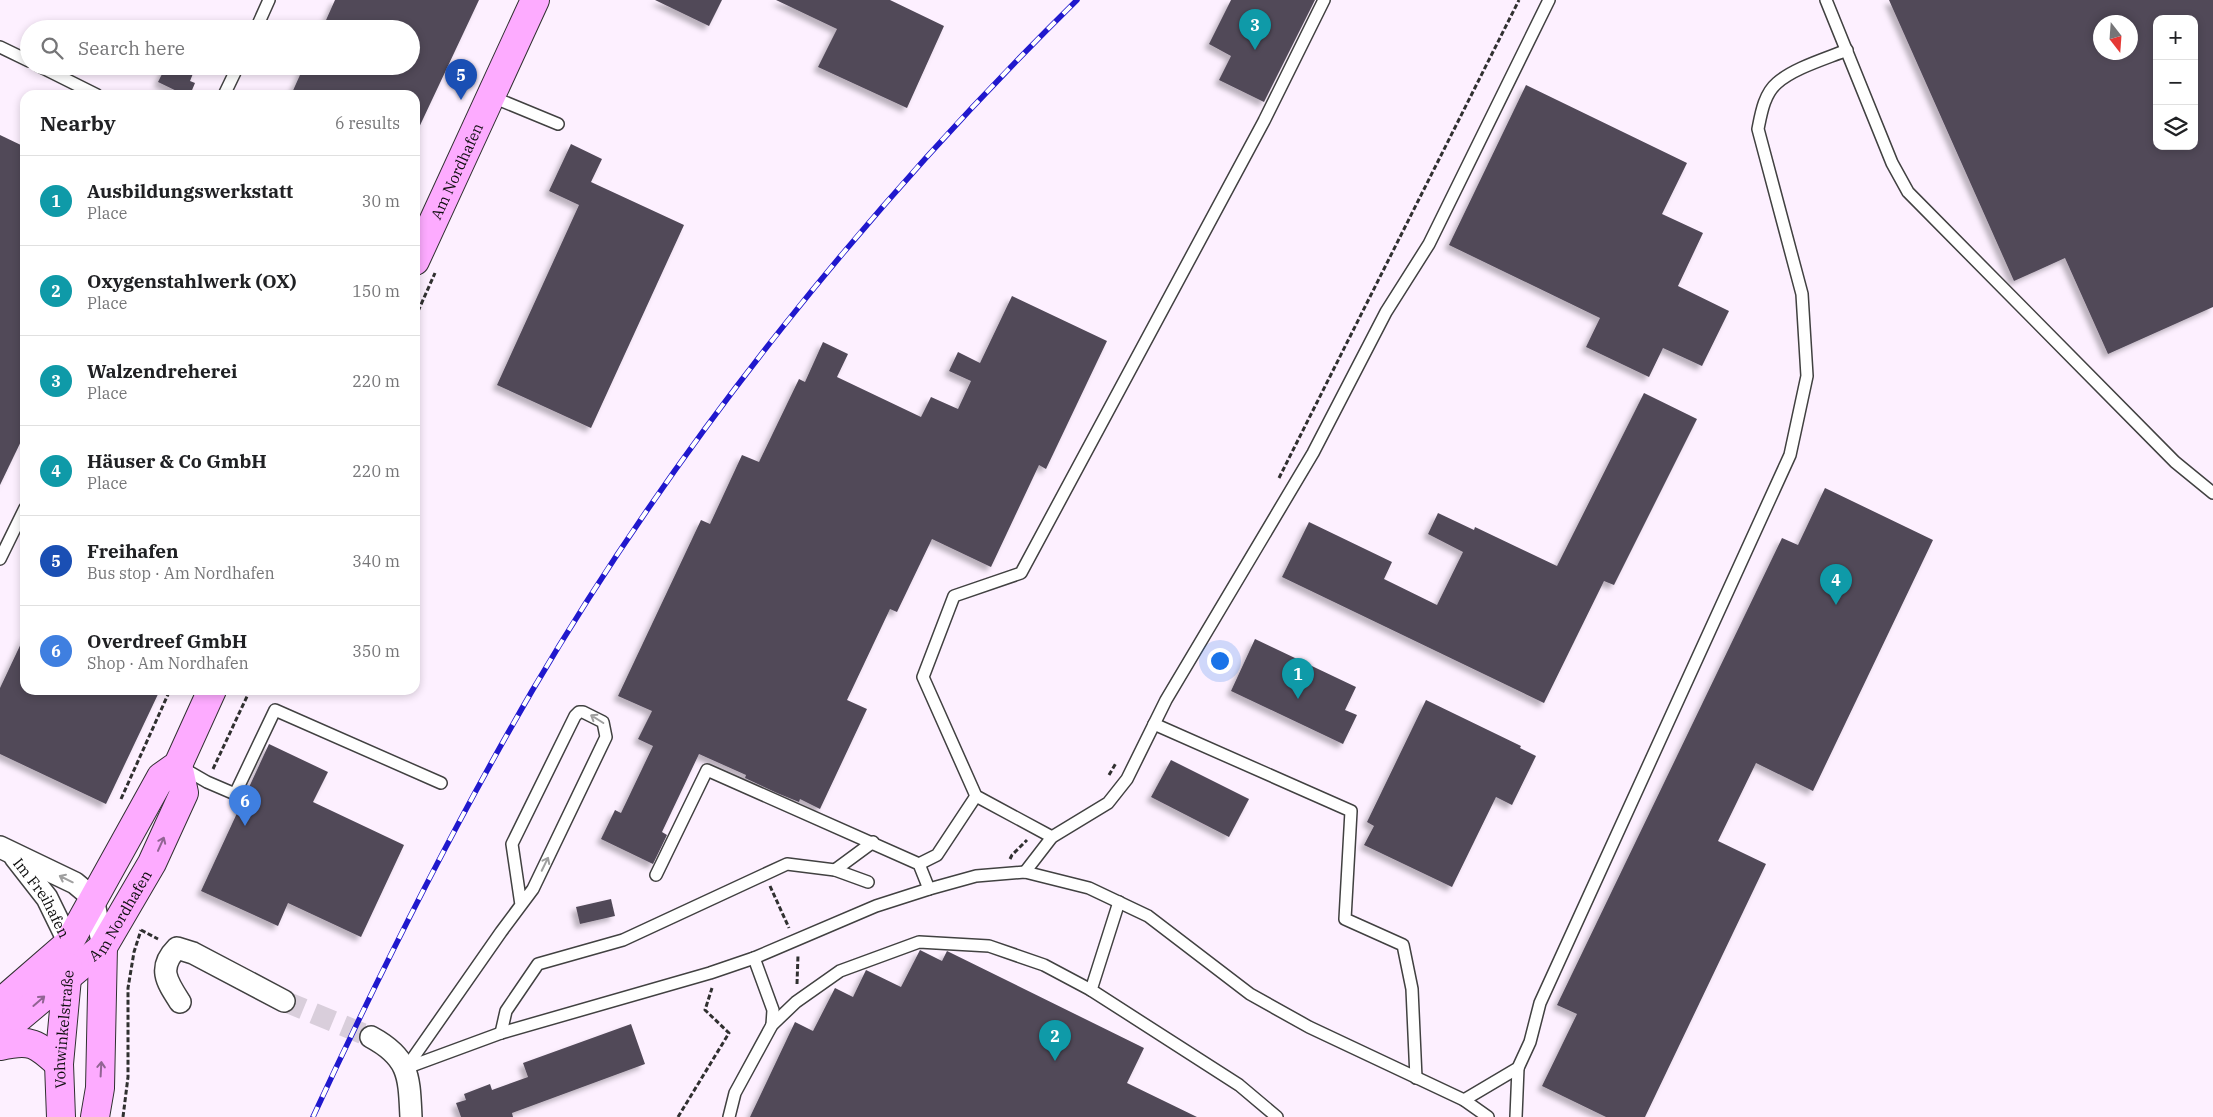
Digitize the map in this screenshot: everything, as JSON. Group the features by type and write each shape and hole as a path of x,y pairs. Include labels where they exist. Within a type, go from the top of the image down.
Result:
{"main road":[{"name":"Am Nordhafen","path":"422,230 490,96 535,0"},
{"name":"Am Nordhafen","path":"0,1003 69,943 161,777 178,765 210,695"},
{"name":"Am Nordhafen","path":"0,1030 16,1020 104,947 152,863 184,793 178,765"},
{"name":"Vohwinkelstraße","path":"61,1117 59,1064 68,976 69,943"},
{"path":"95,1117 100,1088 104,947"},
{"path":"0,1046 20,1042 31,1044 40,1047 59,1064"}],"street":[{"name":"Im Freihafen","path":"6,850 75,883 93,898"},
{"name":"Im Freihafen","path":"6,850 48,898 69,943"},
{"path":"93,898 104,947"},
{"path":"180,1002 169,986 164,968 170,955 177,948 193,953 284,1001"},
{"path":"371,1037 386,1045 399,1057 406,1068 411,1117"}],"lane":[{"path":"260,20 269,0"},
{"path":"1052,837 976,796 923,677 954,596 1021,573 1259,130 1324,0"},
{"path":"1025,872 1052,837 1108,803 1127,778 1154,724 1226,596 1313,453 1386,312 1429,244 1549,0"},
{"path":"1826,0 1892,163 1908,192 2175,462 2213,493"},
{"path":"0,47 20,57"},
{"path":"1516,1117 1518,1068 1530,1042 1540,1003 1790,455 1807,376 1802,294 1786,226 1758,129 1763,105 1776,84 1805,67 1847,50"},
{"path":"57,75 87,90"},
{"path":"226,90 234,75"},
{"path":"490,96 558,124"},
{"path":"0,559 20,518"},
{"path":"178,765 207,782 235,794 275,710 441,783"},
{"path":"406,1068 533,889 606,737 603,722 583,712 579,712 575,716 512,844 521,905"},
{"path":"1154,724 1351,811 1345,919 1403,945 1412,989 1416,1078"},
{"path":"656,875 707,770 919,864 929,889"},
{"path":"919,864 938,855 976,796"},
{"path":"835,870 873,842"},
{"path":"501,1033 506,1011 538,964 623,940 787,864 835,870 868,882"},
{"path":"406,1068 501,1033 754,958 868,910 929,889 976,876 1025,872 1089,888 1148,916 1250,994 1309,1027 1464,1100 1488,1117"},
{"path":"1091,990 1119,902"},
{"path":"728,1117 736,1093 772,1025 796,1002 840,970 919,942 989,946 1044,965 1091,990 1239,1085 1277,1117"},
{"path":"754,958 773,1010 772,1025"},
{"path":"1464,1100 1518,1068"}],"path":[{"path":"1276,484 1519,0"},
{"path":"120,800 168,695"},
{"path":"1107,780 1116,763"},
{"path":"1005,873 1012,854 1039,830"},
{"path":"123,1117 128,1077 128,988 134,952 141,930"},
{"path":"678,1117 729,1033 705,1010 718,970"}],"building":[{"path":"335,0 479,0 420,125 420,90 293,90 300,75 420,75 420,20 326,20"},
{"path":"655,0 722,0 709,26"},
{"path":"776,0 890,0 944,26 907,108 818,67 837,29"},
{"path":"1231,0 1315,0 1264,102 1219,80 1231,56 1209,44"},
{"path":"1889,0 2213,0 2213,307 2108,354 2065,258 2014,281"},
{"path":"162,75 192,75 190,81 195,83 192,90 175,90 158,82"},
{"path":"1526,85 1687,163 1662,214 1703,233 1678,286 1729,311 1702,366 1663,348 1649,377 1586,347 1600,318 1449,245"},
{"path":"0,135 20,145 20,443 0,485"},
{"path":"571,144 602,159 591,182 684,225 591,428 497,385 579,205 549,191"},
{"path":"1012,296 1107,341 1046,469 1039,465 991,567 932,539 897,612 890,609 847,700 867,709 820,809 800,799 799,802 777,793 745,778 746,775 699,754 662,832 667,835 653,864 601,839 615,810 621,813 653,746 638,739 652,711 618,696 701,520 710,524 742,455 759,462 799,379 805,382 823,342 848,354 837,377 921,417 931,397 958,409 971,381 949,371 958,352 980,363"},
{"path":"1644,393 1697,419 1614,585 1604,581 1544,703 1282,577 1309,522 1392,562 1384,579 1437,605 1463,552 1428,534 1438,513 1474,530 1475,527 1557,566"},
{"path":"1825,488 1933,540 1813,791 1756,763 1718,841 1766,864 1645,1117 1606,1117 1542,1086 1577,1014 1557,1005 1782,538 1798,545"},
{"path":"1255,639 1356,687 1345,710 1357,715 1343,744 1231,691"},
{"path":"20,646 20,695 158,695 106,804 0,754 0,688"},
{"path":"1426,700 1521,746 1520,748 1536,756 1512,805 1496,797 1452,887 1364,845 1374,826 1367,822"},
{"path":"269,744 328,772 313,802 404,845 361,937 288,903 278,926 201,891"},
{"path":"1171,760 1249,799 1229,837 1151,797"},
{"path":"611,899 615,916 580,924 576,907"},
{"path":"920,950 942,961 947,951 1144,1048 1127,1083 1197,1117 750,1117 795,1022 813,1031 835,988 853,997 866,970 901,987"},
{"path":"631,1024 645,1064 512,1113 513,1117 461,1117 456,1103 466,1100 464,1094 490,1084 492,1090 528,1077 523,1063"}],"tunnel":[{"path":"284,1001 371,1037"}],"railway":[{"path":"313,1117 364,1009 473,795 532,691 589,597 650,506 782,328 852,242 1000,78 1077,0"}],"place":[{"name":"Walzendreherei","path":"1255,50"},
{"name":"Freihafen","path":"461,100"},
{"name":"Häuser & Co GmbH","path":"1836,605"},
{"name":"Ausbildungswerkstatt","path":"1298,699"},
{"name":"Overdreef GmbH","path":"245,826"},
{"name":"Oxygenstahlwerk (OX)","path":"1055,1061"}]}
